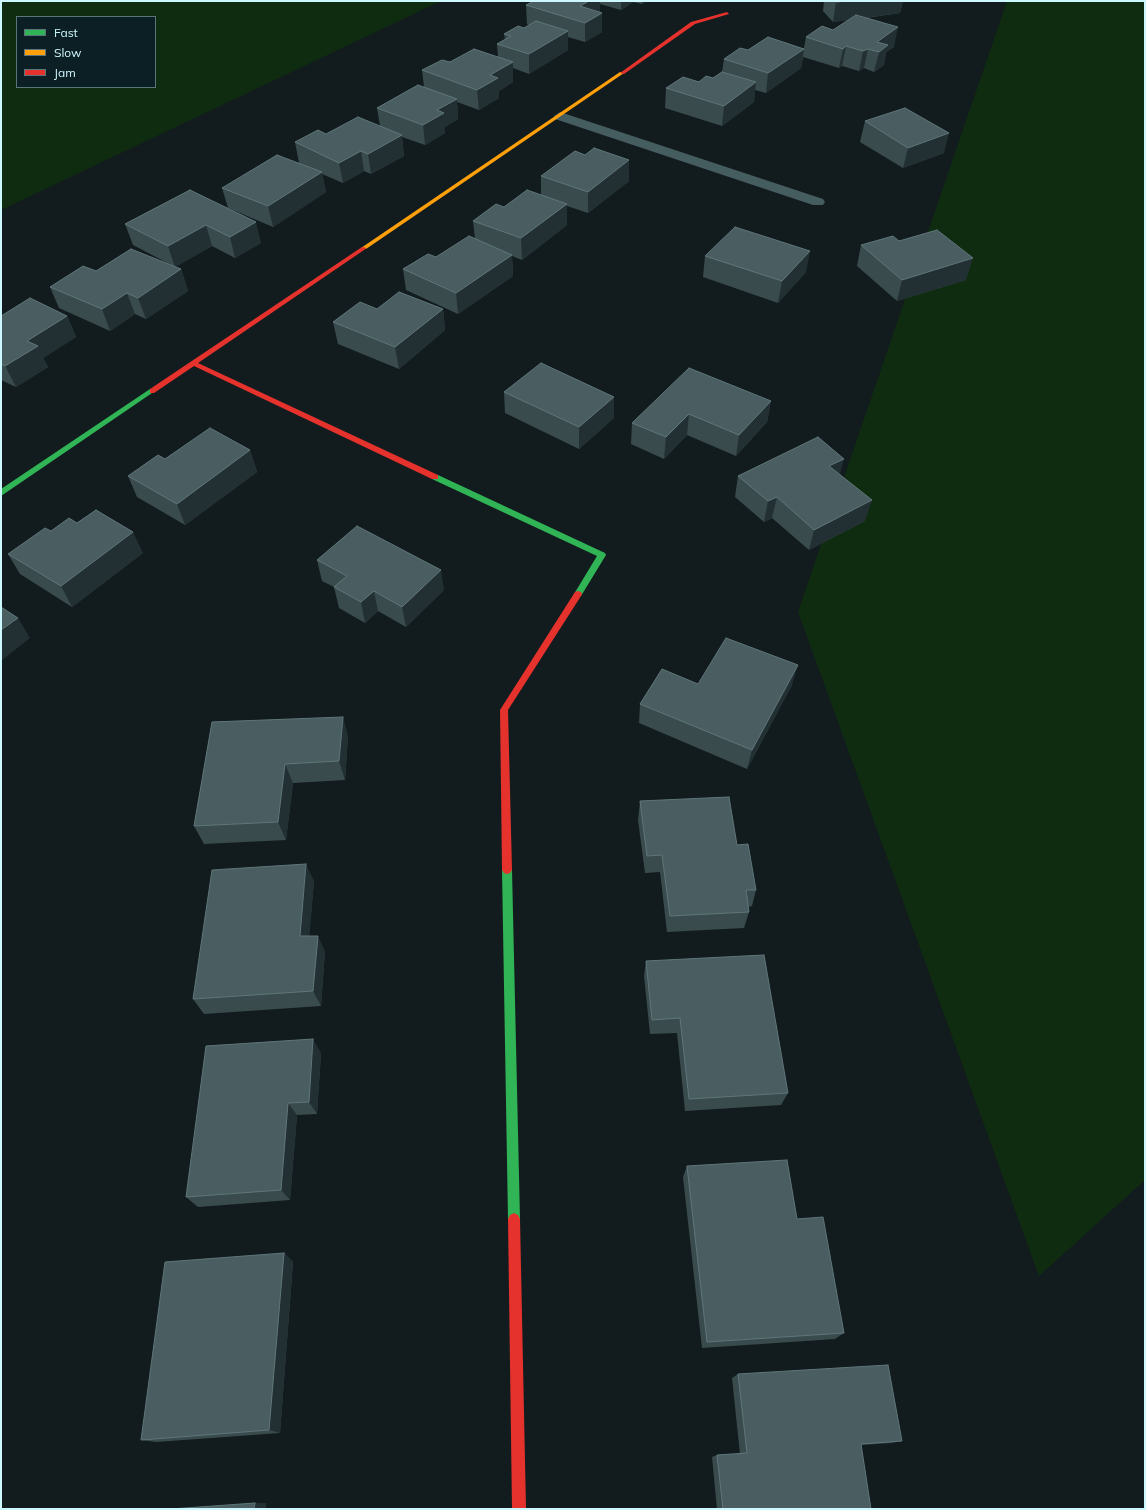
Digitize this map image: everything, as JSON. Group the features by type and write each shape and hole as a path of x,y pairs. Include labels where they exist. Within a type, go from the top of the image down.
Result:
{"street":[{"path":"1,493 560,116 693,23 728,13"},
{"path":"560,116 818,202"},
{"path":"193,363 602,555 504,710 519,1509"}],"green space":[{"path":"1,1 441,1 1,210"},
{"path":"1007,1 1145,1 1145,1180 1039,1276 798,612"}],"building":[{"path":"534,1 589,1 580,6 602,13 585,23 526,5"},
{"path":"856,15 898,27 877,42 888,45 879,52 868,49 863,51 846,46 843,49 806,37 822,26 833,30"},
{"path":"536,21 568,31 529,54 497,44 511,36 504,34 518,26 524,28"},
{"path":"768,37 804,49 768,73 724,59 740,48 748,50"},
{"path":"474,49 513,62 490,75 498,78 477,90 422,70 442,60 450,62"},
{"path":"722,72 756,82 724,106 666,88 683,77 699,82 706,76 713,78"},
{"path":"418,85 457,99 437,110 444,113 423,125 377,108"},
{"path":"905,108 949,133 908,148 865,121"},
{"path":"358,117 402,135 368,154 361,151 339,163 295,142 318,130 326,134"},
{"path":"594,148 629,160 588,192 541,176 575,151 585,155"},
{"path":"277,155 322,172 268,206 222,188"},
{"path":"190,190 256,222 230,237 206,225 168,246 125,224"},
{"path":"527,190 567,204 521,238 473,221 496,204 504,207"},
{"path":"735,227 810,251 782,281 705,256"},
{"path":"937,230 973,258 902,280 861,245 893,236 899,241"},
{"path":"469,236 512,255 456,293 403,269 428,254 436,257"},
{"path":"131,249 181,269 138,298 127,293 102,309 50,287 83,266 96,271"},
{"path":"399,292 443,309 395,347 333,322 360,302 377,309"},
{"path":"30,298 67,316 27,341 38,346 5,366 1,364 1,316"},
{"path":"541,363 614,397 579,427 504,392"},
{"path":"689,368 771,401 739,435 689,414 666,437 632,423"},
{"path":"210,428 250,450 177,504 128,476 158,455 165,459"},
{"path":"818,437 844,459 829,466 872,500 814,530 777,497 768,501 738,476"},
{"path":"96,510 133,532 61,586 8,554 45,528 51,531 69,518 77,523"},
{"path":"357,526 441,570 402,607 374,591 361,602 334,587 347,576 317,560"},
{"path":"1,607 18,618 1,630"},
{"path":"726,638 798,665 752,750 640,704 662,669 698,684"},
{"path":"343,717 339,761 285,764 278,822 194,826 212,722"},
{"path":"729,797 737,845 748,844 756,890 746,890 749,912 670,916 662,855 647,856 640,801"},
{"path":"306,864 300,936 318,936 313,991 193,999 212,870"},
{"path":"764,955 788,1093 689,1099 680,1018 652,1020 646,961"},
{"path":"313,1039 309,1102 288,1103 281,1190 186,1197 206,1046"},
{"path":"787,1160 797,1219 823,1217 844,1333 707,1342 687,1166"},
{"path":"284,1253 269,1430 141,1440 165,1262"},
{"path":"888,1365 902,1441 861,1444 871,1509 723,1509 717,1455 747,1453 738,1374"},
{"path":"255,1503 254,1509 171,1509"}],"traffic: fast":[{"path":"1,493 152,391"},
{"path":"435,477 602,555 578,594"},
{"path":"507,870 514,1219"}],"traffic: slow":[{"path":"364,248 622,73"}],"traffic: jam":[{"path":"622,73 693,23 727,13"},
{"path":"152,391 364,248"},
{"path":"193,363 435,477"},
{"path":"507,870 504,710 578,594"},
{"path":"514,1219 519,1509"}]}
